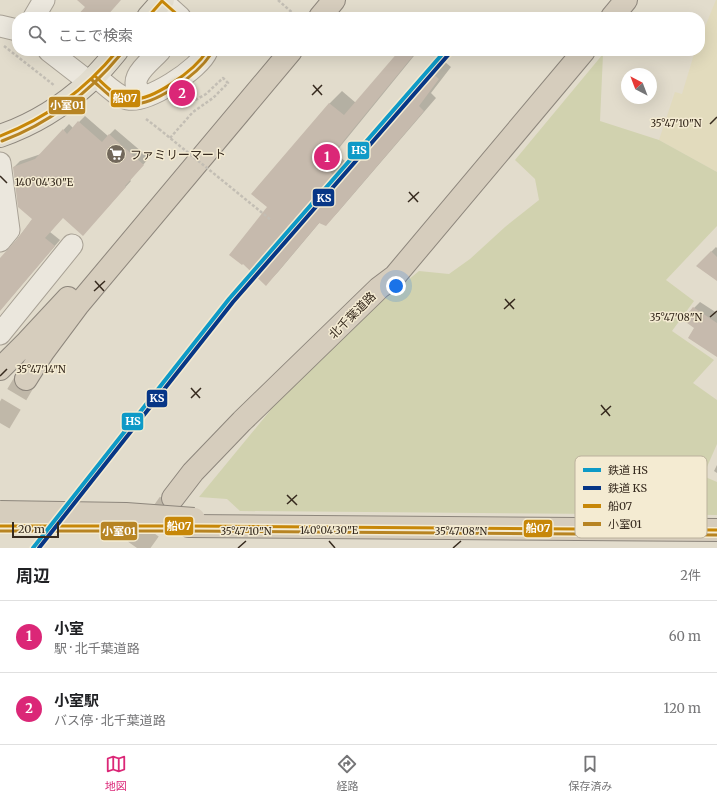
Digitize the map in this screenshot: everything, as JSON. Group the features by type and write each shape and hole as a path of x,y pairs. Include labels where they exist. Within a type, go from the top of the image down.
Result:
{"highway":[{"path":"324,12 334,0"},
{"path":"616,12 626,0"},
{"path":"26,379 43,352 78,306 287,56"},
{"name":"北千葉道路","path":"173,498 193,472 242,421 379,288 395,276 580,56"},
{"path":"0,369 27,342 128,232 186,174 217,140"},
{"path":"0,512 126,514 191,523"},
{"path":"0,526 191,523 274,527 575,529"},
{"path":"707,530 717,530"}],"main road":[{"path":"152,12 162,0"},
{"path":"0,136 35,120 60,106 92,79 113,56"}],"street":[{"path":"37,12 44,0"},
{"path":"162,0 175,12"},
{"path":"0,26 12,29"},
{"path":"57,56 125,98 134,99 161,90 182,77 201,61 204,56"},
{"path":"145,96 137,86 137,74 155,56"},
{"path":"0,163 9,230 0,241"},
{"path":"0,334 72,245"}],"path":[{"path":"278,0 291,12"},
{"path":"0,43 12,52"},
{"path":"16,56 57,88"},
{"path":"170,138 193,112 213,98 228,83 223,78 206,94 183,107"},
{"path":"146,119 271,220"}],"shaded area":[{"path":"717,0 717,172 659,140 675,92 682,94 693,56 705,56 705,27"}],"green space":[{"path":"603,56 600,121 659,140 717,172 717,226 666,280 694,301 672,331 714,360 693,383 717,400 717,444 707,467 707,456 575,456 575,514 240,511 227,499 199,497 301,373 337,338 419,271 449,274 470,259 505,227 539,200 535,179 515,160"},
{"path":"707,478 717,482 717,515 707,515"}],"building":[{"path":"77,0 121,0 110,12 80,12 85,7"},
{"path":"395,56 413,56 323,166 338,179 432,73 439,79 419,106 424,111 326,226 319,223 266,286 243,264 242,265 229,255 267,207 251,194 329,103 344,115"},
{"path":"78,121 102,142 109,134 144,165 83,236 63,218 45,238 55,246 0,311 0,258 18,238 32,219 18,207 13,167 35,159 63,129 67,134"},
{"path":"711,251 717,257 717,281 696,266"},
{"path":"693,307 717,323 717,357 688,338 694,328 683,320"}],"tunnel":[{"path":"0,423 26,379"},
{"path":"137,548 169,503"}],"rail line":[{"name":"HS","path":"33,548 229,299 441,56"},
{"name":"KS","path":"39,548 233,302 447,56"}],"transit line":[{"name":"船07","path":"152,12 162,1 174,12"},
{"name":"船07","path":"0,136 34,121 64,101 92,78 113,56"},
{"name":"小室01","path":"2,141 20,134 67,106 95,82 119,56"},
{"name":"船07","path":"95,76 119,96 128,99 138,99 160,91 172,84 183,76 203,56"},
{"name":"小室01","path":"92,80 117,101 127,104 138,104 162,95 186,80 210,56"},
{"name":"船07","path":"0,526 575,529"},
{"name":"船07","path":"707,530 717,530"},
{"name":"小室01","path":"0,531 575,534"},
{"name":"小室01","path":"707,535 717,535"}],"place":[{"name":"小室駅","path":"182,93"},
{"name":"ファミリーマート","path":"116,154"},
{"name":"小室","path":"327,157"}]}
